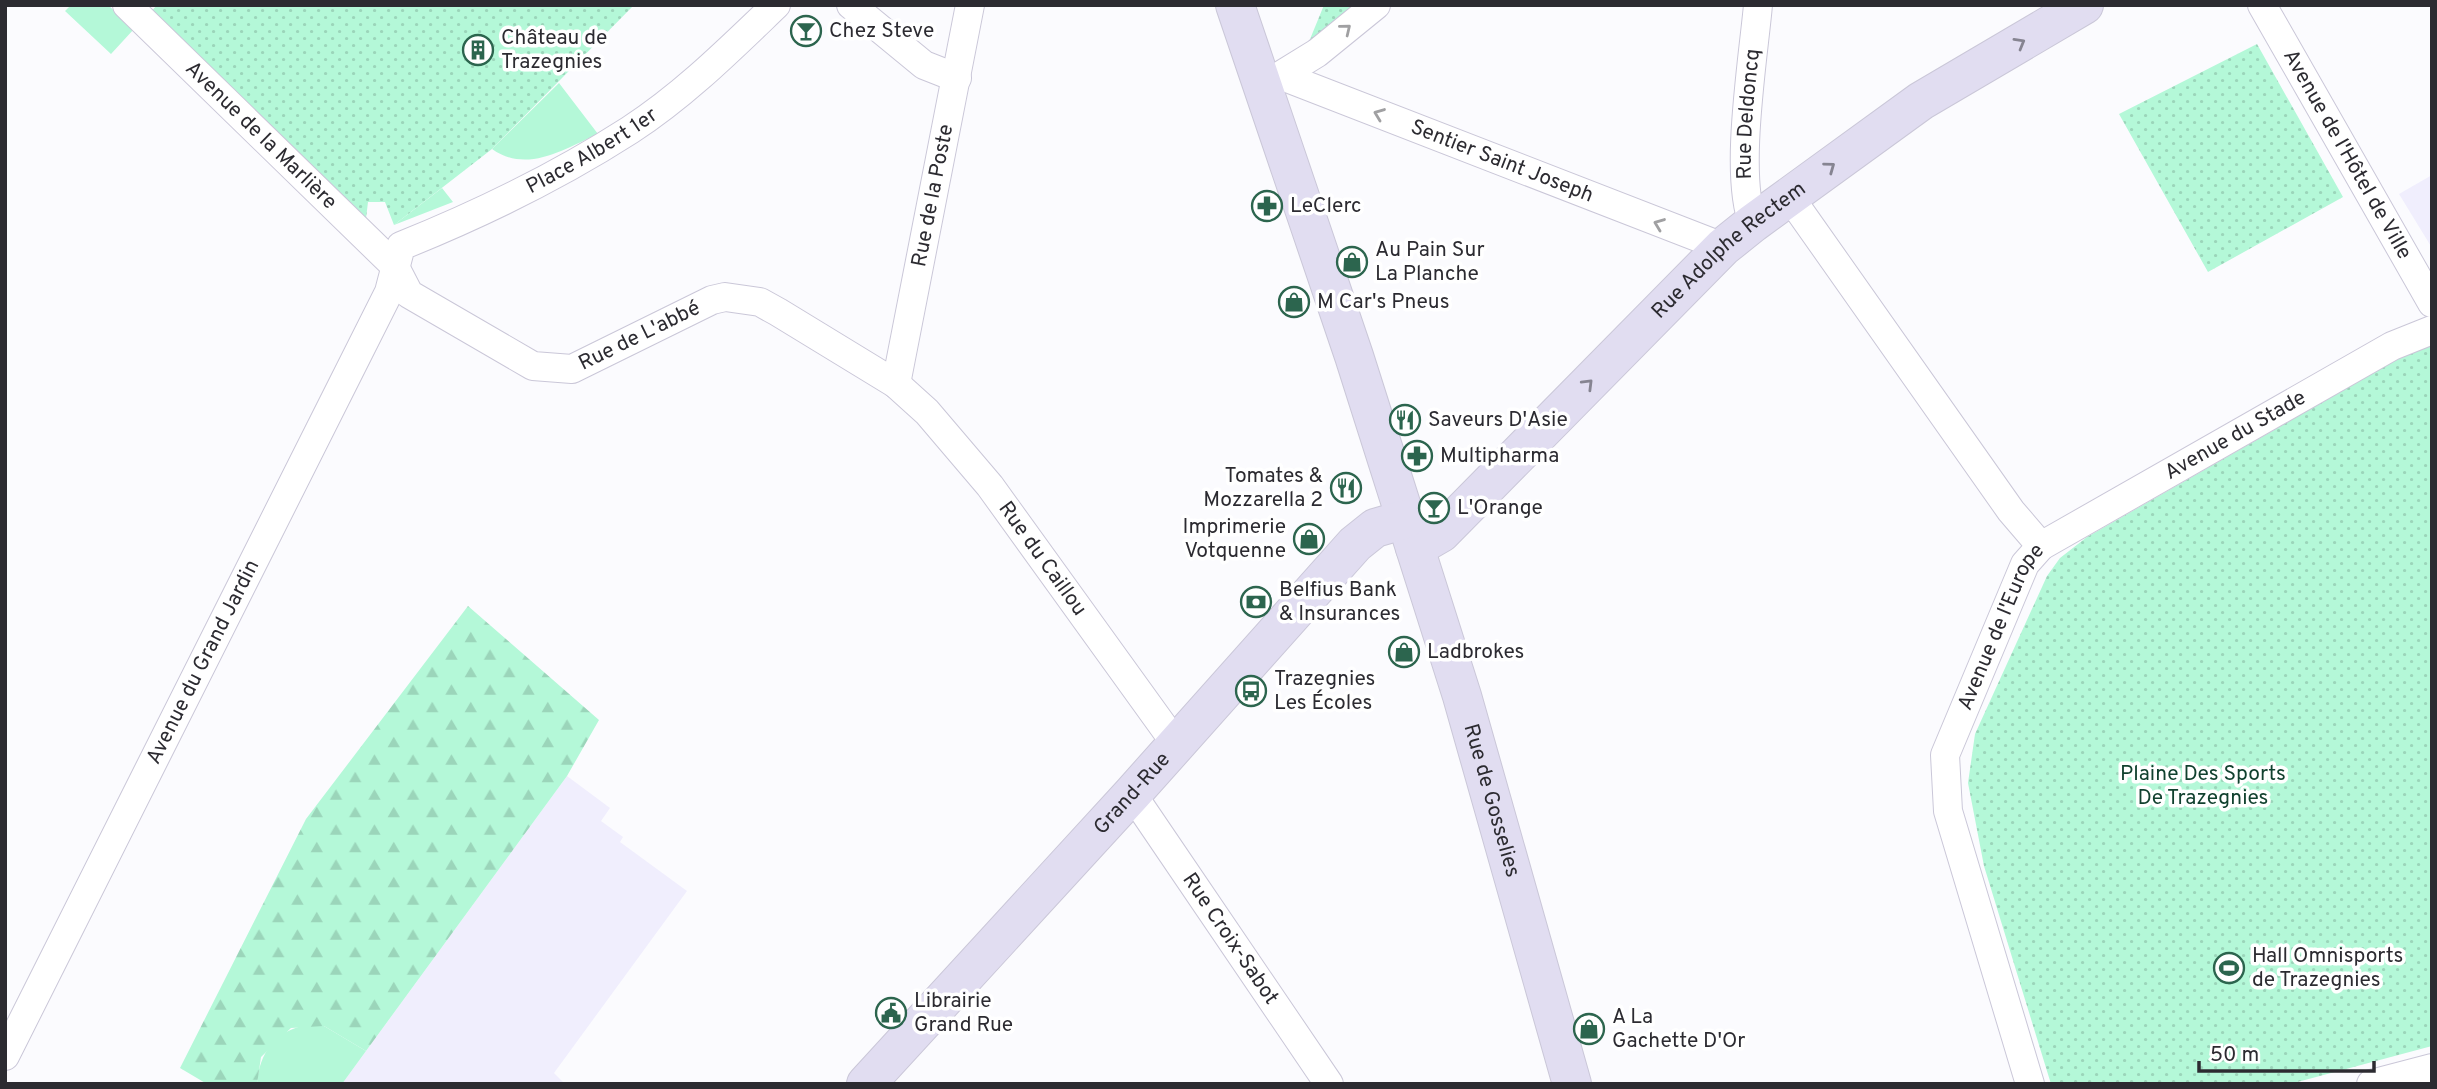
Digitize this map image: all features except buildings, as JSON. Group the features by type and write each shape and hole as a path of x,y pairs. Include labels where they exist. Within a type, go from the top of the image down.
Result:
{"main road":[{"name":"Rue de Gosselies","path":"1235,5 1271,81 1354,356 1462,696 1572,1084"},
{"name":"Rue Adolphe Rectem","path":"1411,534 1441,533 1723,247 1752,223 1921,101 2084,5"},
{"name":"Grand-Rue","path":"866,1084 1132,794 1355,544 1375,528 1411,534"}],"street":[{"name":"Avenue de la Marlière","path":"127,5 394,265"},
{"name":"Place Albert 1er","path":"394,265 401,246 471,217 631,130 710,69 776,5"},
{"path":"851,5 923,65 957,78"},
{"name":"Rue de la Poste","path":"896,384 970,5"},
{"path":"1271,81 1317,53 1376,5"},
{"name":"Rue Deldoncq","path":"1752,223 1746,206 1745,159 1758,5"},
{"name":"Avenue de l'Hôtel de Ville","path":"2262,5 2432,303"},
{"name":"Sentier Saint Joseph","path":"1271,81 1723,247"},
{"name":"Avenue de l'Europe","path":"1789,196 2011,511 2041,546 2025,565 1945,755 1948,811 2030,1084"},
{"name":"Rue de L'abbé","path":"394,265 409,294 533,366 572,369 712,300 740,297 769,307 896,384"},
{"name":"Avenue du Grand Jardin","path":"5,1056 389,292 394,265"},
{"name":"Avenue du Stade","path":"2041,546 2392,346 2432,330"},
{"name":"Rue du Caillou","path":"896,384 928,412 990,486 1176,744"},
{"name":"Rue Croix-Sabot","path":"1132,794 1329,1084"},
{"path":"2371,1084 2432,1068"}],"shaded area":[{"path":"2432,175 2432,248 2399,194"},
{"path":"567,776 610,808 601,821 623,837 620,842 687,891 554,1073 565,1084 342,1084"}],"green space":[{"path":"71,5 108,5 134,29 111,54 65,11"},
{"path":"157,5 634,5 492,149 394,225 385,202 368,202 365,227 149,14"},
{"path":"1324,5 1360,5 1306,49"},
{"path":"2257,44 2343,197 2208,272 2119,114"},
{"path":"559,83 598,134 559,152 532,159 505,156 492,149"},
{"path":"442,188 453,202 394,225"},
{"name":"Plaine Des Sports De Trazegnies","path":"2432,345 2432,1046 2290,1084 2051,1084 1984,866 1968,783 1975,734 2047,576 2060,558 2087,537 2398,359"},
{"path":"468,606 599,720 567,776 366,1051 324,1026 291,1028 261,1057 257,1084 207,1084 180,1068 306,819"},
{"path":"307,1025 324,1026 366,1051 342,1084 257,1084 261,1062 271,1045 286,1032"}],"place":[{"name":"Chez Steve","path":"806,31"},
{"name":"Château de Trazegnies","path":"478,50"},
{"name":"LeClerc","path":"1267,206"},
{"name":"Au Pain Sur La Planche","path":"1352,262"},
{"name":"M Car's Pneus","path":"1294,302"},
{"name":"Saveurs D'Asie","path":"1405,420"},
{"name":"Multipharma","path":"1417,456"},
{"name":"Tomates & Mozzarella 2","path":"1346,488"},
{"name":"L'Orange","path":"1434,508"},
{"name":"Imprimerie Votquenne","path":"1309,539"},
{"name":"Belfius Bank & Insurances","path":"1256,602"},
{"name":"Ladbrokes","path":"1404,652"},
{"name":"Trazegnies Les Écoles","path":"1251,691"},
{"name":"Hall Omnisports de Trazegnies","path":"2229,968"},
{"name":"Librairie Grand Rue","path":"891,1013"},
{"name":"A La Gachette D'Or","path":"1589,1029"}]}
